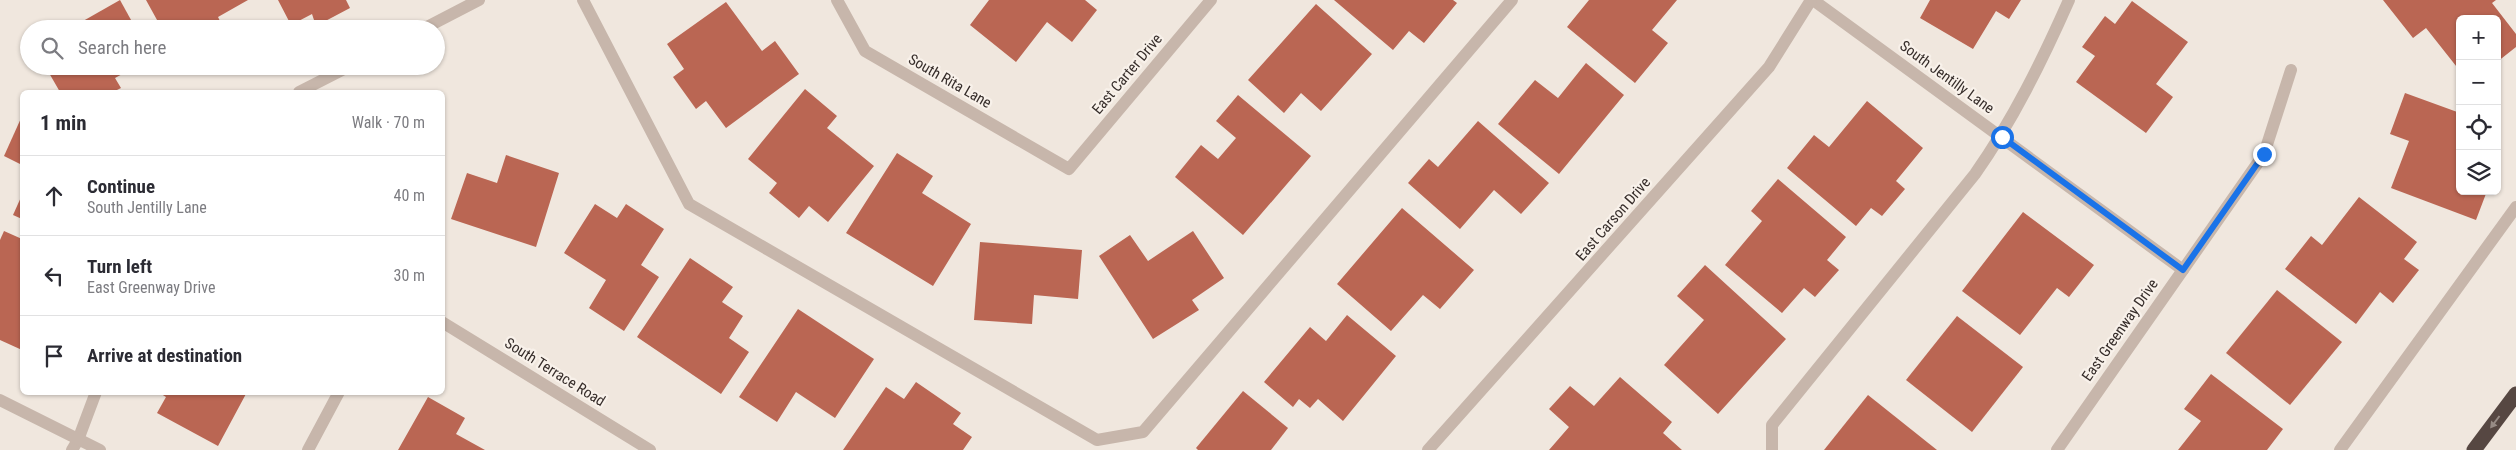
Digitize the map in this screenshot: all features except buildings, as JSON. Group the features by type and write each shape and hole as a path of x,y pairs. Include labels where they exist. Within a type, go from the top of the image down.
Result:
{"highway":[{"path":"2474,450 2516,394"}],"street":[{"path":"440,20 479,0"},
{"path":"583,0 689,204 1097,440 1143,432 1512,0"},
{"name":"South Rita Lane","path":"837,0 864,51 1069,169"},
{"name":"East Carter Drive","path":"1069,169 1211,0"},
{"name":"South Jentilly Lane","path":"1812,0 2183,270"},
{"name":"East Carson Drive","path":"1428,450 1769,67 1812,0"},
{"path":"1772,450 1772,424 1975,174 2002,137 2046,52 2069,0"},
{"name":"East Greenway Drive","path":"2057,450 2264,154 2291,70"},
{"path":"304,90 333,75"},
{"path":"2340,450 2516,207"},
{"name":"South Terrace Road","path":"445,324 650,450"},
{"path":"75,445 95,395"},
{"path":"308,450 337,395"},
{"path":"0,400 75,445 100,450"}],"route":[{"path":"2002,137 2183,270 2264,154"}]}
